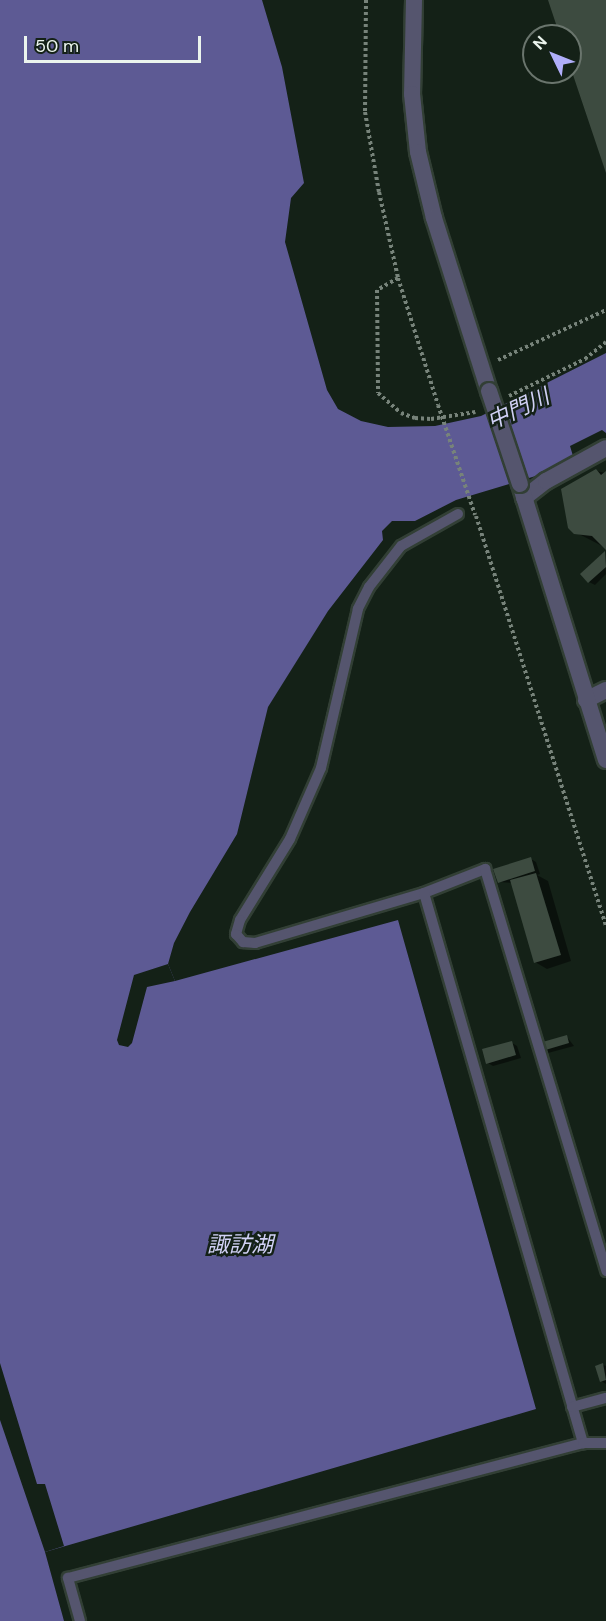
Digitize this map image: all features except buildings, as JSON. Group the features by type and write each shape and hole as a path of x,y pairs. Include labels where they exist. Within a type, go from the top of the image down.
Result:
{"street":[{"path":"414,0 412,94 418,152 434,218 482,366 488,399 522,491 606,760"},
{"path":"522,491 546,481 606,448"},
{"path":"586,700 606,690"}],"lane":[{"path":"458,514 401,546 369,587 353,627 321,768 290,839 240,920 236,934 243,942 255,944 424,893 485,869 606,1271"},
{"path":"424,893 583,1443"},
{"path":"572,1407 606,1398"},
{"path":"80,1621 68,1578 583,1443 606,1443"}],"path":[{"path":"366,0 365,112 398,278 476,515 606,927"},
{"path":"398,278 377,290 378,393 401,413 415,418 452,416 488,399"},
{"path":"482,366 606,310"},
{"path":"506,397 585,359 606,342"}],"water":[{"name":"諏訪湖","path":"0,0 262,0 282,67 304,183 291,198 285,242 327,390 338,409 361,421 388,427 435,426 481,416 606,353 606,433 602,430 570,446 573,456 539,475 456,500 415,521 392,521 382,531 383,540 328,611 268,707 237,834 190,912 174,943 168,964 175,981 398,920 536,1409 45,1552 64,1621 0,1621"}],"pier":[{"path":"168,964 175,981 147,987 132,1043 128,1047 119,1045 117,1040 134,975"},
{"path":"0,1363 37,1484 45,1484 64,1546 45,1552 0,1420"}],"water label":[{"name":"中門川","path":"518,409"}]}
